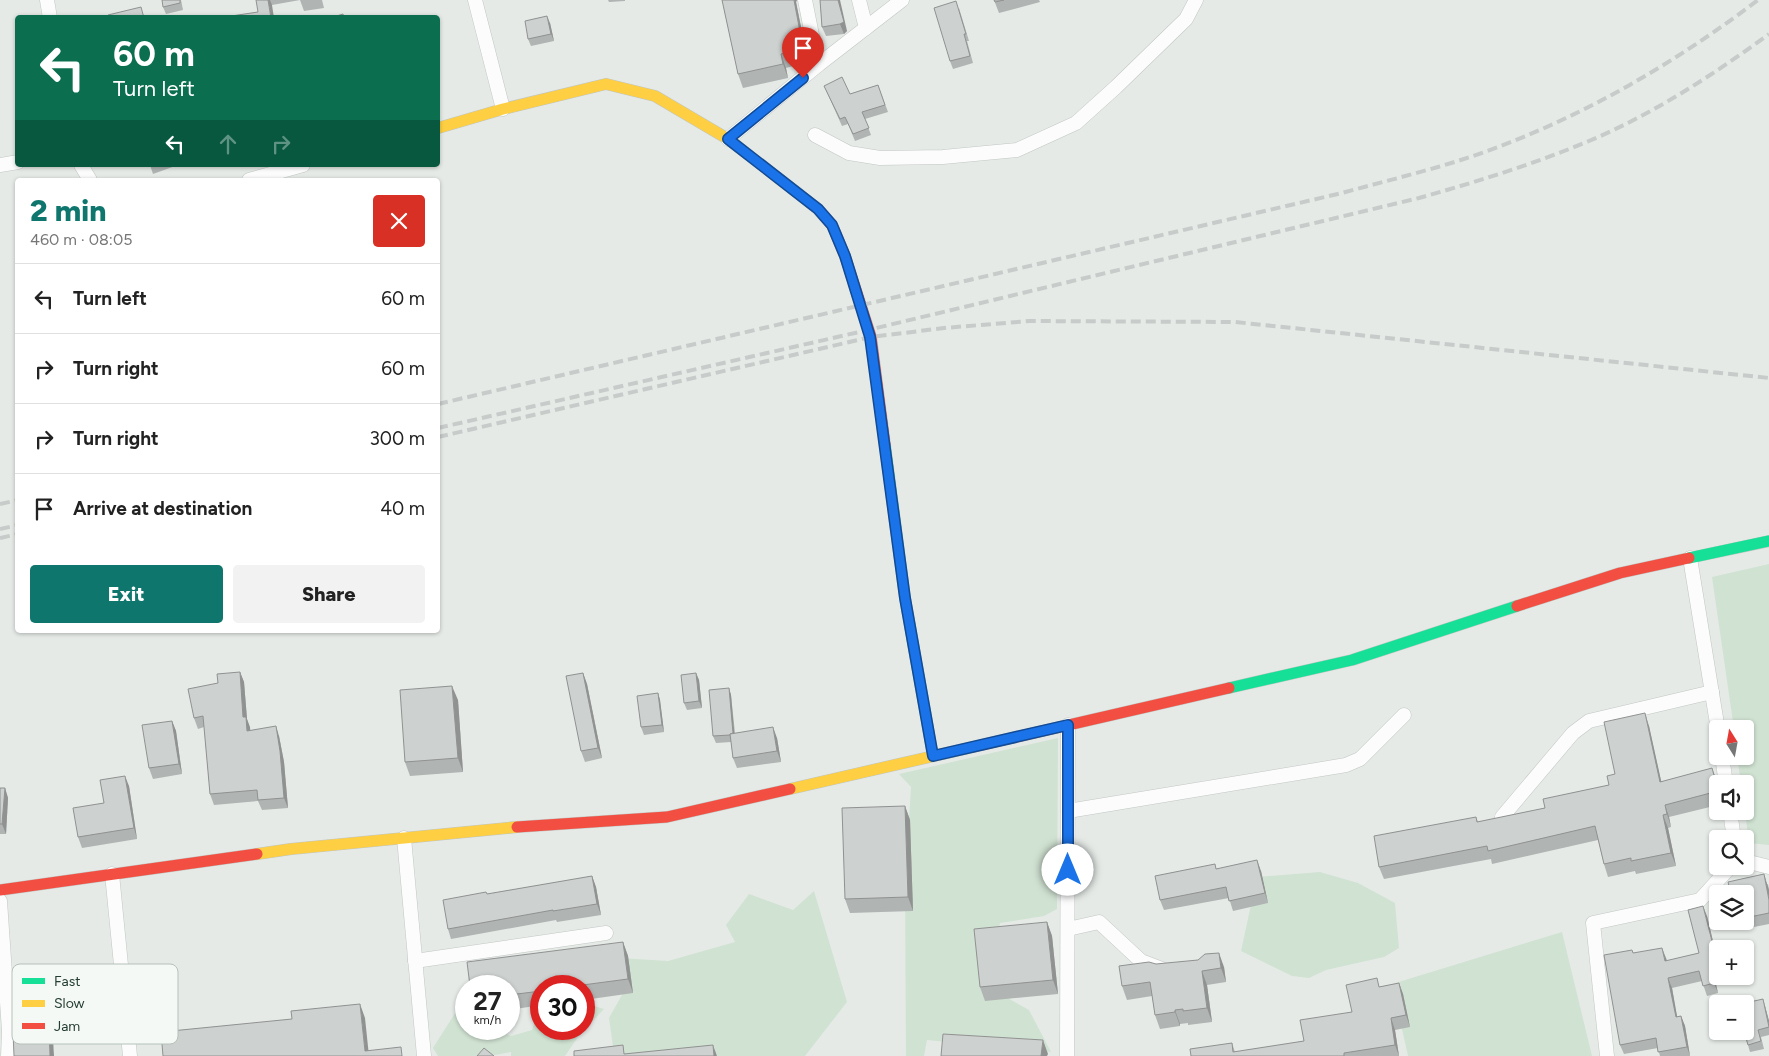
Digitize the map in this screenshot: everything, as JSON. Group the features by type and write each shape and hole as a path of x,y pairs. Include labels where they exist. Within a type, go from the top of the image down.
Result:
{"main road":[{"path":"440,127 503,109 606,84 655,96 728,139 818,209 832,225 845,256 870,337 905,598 933,756"},
{"path":"0,890 291,849 531,826 667,817 1352,660 1620,573 1769,541"}],"street":[{"path":"47,0 50,15"},
{"path":"475,0 503,109"},
{"path":"804,0 818,65"},
{"path":"859,0 866,28"},
{"path":"728,139 818,65 902,0"},
{"path":"815,135 848,153 880,158 943,157 1017,150 1076,123 1186,19 1196,0"},
{"path":"0,165 15,162"},
{"path":"82,167 89,178"},
{"path":"256,178 296,167"},
{"path":"1690,558 1716,720"},
{"path":"1502,817 1573,733 1589,721 1712,692"},
{"path":"1068,811 1346,764 1360,759 1404,715"},
{"path":"1067,1056 1068,725"},
{"path":"404,838 424,1056"},
{"path":"1754,863 1769,867"},
{"path":"112,874 121,964"},
{"path":"1607,1056 1593,923 1700,900 1723,875"},
{"path":"0,901 9,1031 8,1056"},
{"path":"1068,929 1099,922 1140,961 1160,969 1176,968"},
{"path":"415,961 606,933"}],"green space":[{"path":"1769,564 1769,845 1754,844 1754,830 1747,830 1746,820 1754,820 1754,775 1740,775 1738,765 1754,765 1754,720 1733,720 1712,577"},
{"path":"1058,738 1057,909 1044,916 1000,923 988,987 1029,1010 1051,1052 927,1040 924,1056 906,1056 905,886 911,787 899,774"},
{"path":"1320,872 1358,883 1395,903 1399,948 1384,957 1326,970 1309,978 1292,976 1241,951 1257,877"},
{"path":"814,891 847,1002 805,1056 628,1056 614,1053 609,1018 623,993 619,958 668,961 735,942 726,925 749,894 793,910"},
{"path":"1562,932 1592,1056 1408,1056 1392,984"},
{"path":"595,1006 604,1009 595,1019"},
{"path":"455,1013 455,1040 520,1040 520,1033 530,1031 530,1040 576,1040 565,1056 511,1056 511,1052 490,1056 438,1056 433,1048"}],"building":[{"path":"162,0 180,0 180,3 163,7"},
{"path":"256,0 268,0 270,15 238,15 258,12"},
{"path":"722,0 794,0 803,48 781,54 783,64 738,74"},
{"path":"820,0 838,0 844,22 822,27"},
{"path":"956,1 966,34 964,34 970,56 950,61 934,8"},
{"path":"141,7 143,15 108,15"},
{"path":"547,16 551,34 528,39 525,21"},
{"path":"842,77 850,94 878,85 885,105 862,112 869,128 853,134 845,117 840,119 824,86"},
{"path":"240,672 243,717 246,717 247,731 276,726 284,798 258,800 257,790 210,794 203,716 194,718 188,689 218,683 217,674"},
{"path":"583,673 598,748 581,751 566,676"},
{"path":"696,673 699,701 684,703 681,675"},
{"path":"452,686 458,758 405,762 400,690"},
{"path":"729,688 733,733 730,735 713,736 709,690"},
{"path":"658,693 662,725 641,727 637,696"},
{"path":"1645,713 1660,782 1712,768 1714,775 1709,775 1709,793 1665,805 1667,814 1663,815 1671,853 1631,861 1631,858 1604,864 1595,826 1488,851 1487,846 1379,867 1374,836 1476,817 1477,822 1545,808 1543,799 1609,785 1607,776 1615,774 1604,722"},
{"path":"172,721 179,764 149,768 142,725"},
{"path":"773,727 777,751 733,758 730,734"},
{"path":"125,776 134,828 78,837 73,808 104,803 100,780"},
{"path":"0,788 5,788 2,824 0,824"},
{"path":"905,806 908,897 845,899 842,808"},
{"path":"1257,860 1265,893 1229,901 1226,887 1160,900 1155,876 1215,864 1216,869"},
{"path":"1764,874 1769,900 1769,913 1754,916 1754,885 1729,885 1728,882"},
{"path":"592,876 597,904 448,929 443,900"},
{"path":"1703,906 1712,940 1709,940 1709,984 1703,986 1699,971 1668,978 1676,1017 1681,1016 1687,1047 1658,1052 1656,1038 1620,1045 1604,955 1632,950 1633,953 1662,948 1665,961 1699,953 1688,910"},
{"path":"1047,922 1053,980 980,987 974,929"},
{"path":"623,942 628,979 595,983 595,975 530,975 530,992 520,994 520,975 469,975 467,962"},
{"path":"1219,953 1221,968 1202,971 1207,1008 1175,1010 1175,1012 1155,1015 1150,982 1122,986 1119,966 1149,962 1156,964 1198,960 1205,954"},
{"path":"1377,978 1379,987 1399,983 1406,1015 1391,1018 1395,1045 1344,1053 1344,1056 1191,1056 1190,1049 1232,1043 1233,1052 1304,1041 1300,1020 1352,1012 1346,985"},
{"path":"1763,999 1769,1027 1758,1030 1761,1041 1748,1045 1747,1040 1754,1040 1754,1001"},
{"path":"360,1004 365,1051 401,1047 402,1056 163,1056 162,1044 178,1044 178,1030 292,1019 291,1011"},
{"path":"943,1034 1043,1040 1041,1056 941,1056"},
{"path":"14,1044 50,1044 50,1056 14,1056"},
{"path":"623,1045 624,1054 713,1045 714,1056 574,1056 574,1051"},
{"path":"484,1048 494,1056 477,1056"}],"railway":[{"path":"440,404 1342,193 1454,162 1509,143 1547,127 1620,90 1691,47 1758,0"},
{"path":"440,428 868,330 1419,198 1462,186 1589,141 1636,119 1682,93 1769,34"},
{"path":"440,437 871,337 944,328 1029,321 1235,322 1769,378"},
{"path":"0,504 15,501"},
{"path":"0,529 15,526"},
{"path":"0,538 15,535"}],"traffic: fast":[{"path":"885,445 905,598 933,756"},
{"path":"1689,558 1769,541"},
{"path":"1229,688 1352,660 1517,606"}],"traffic: slow":[{"path":"440,127 503,109 606,84 655,96 728,139 818,209 824,216"},
{"path":"790,789 973,747"},
{"path":"257,854 517,827"}],"traffic: jam":[{"path":"824,216 832,225 845,256 871,337 885,445"},
{"path":"1517,606 1620,573 1689,558"},
{"path":"973,747 1229,688"},
{"path":"517,827 667,817 790,789"},
{"path":"0,890 257,854"}],"route":[{"path":"803,78 728,139 818,209 832,225 845,256 870,337 905,598 933,756 1068,725 1068,870"}]}
